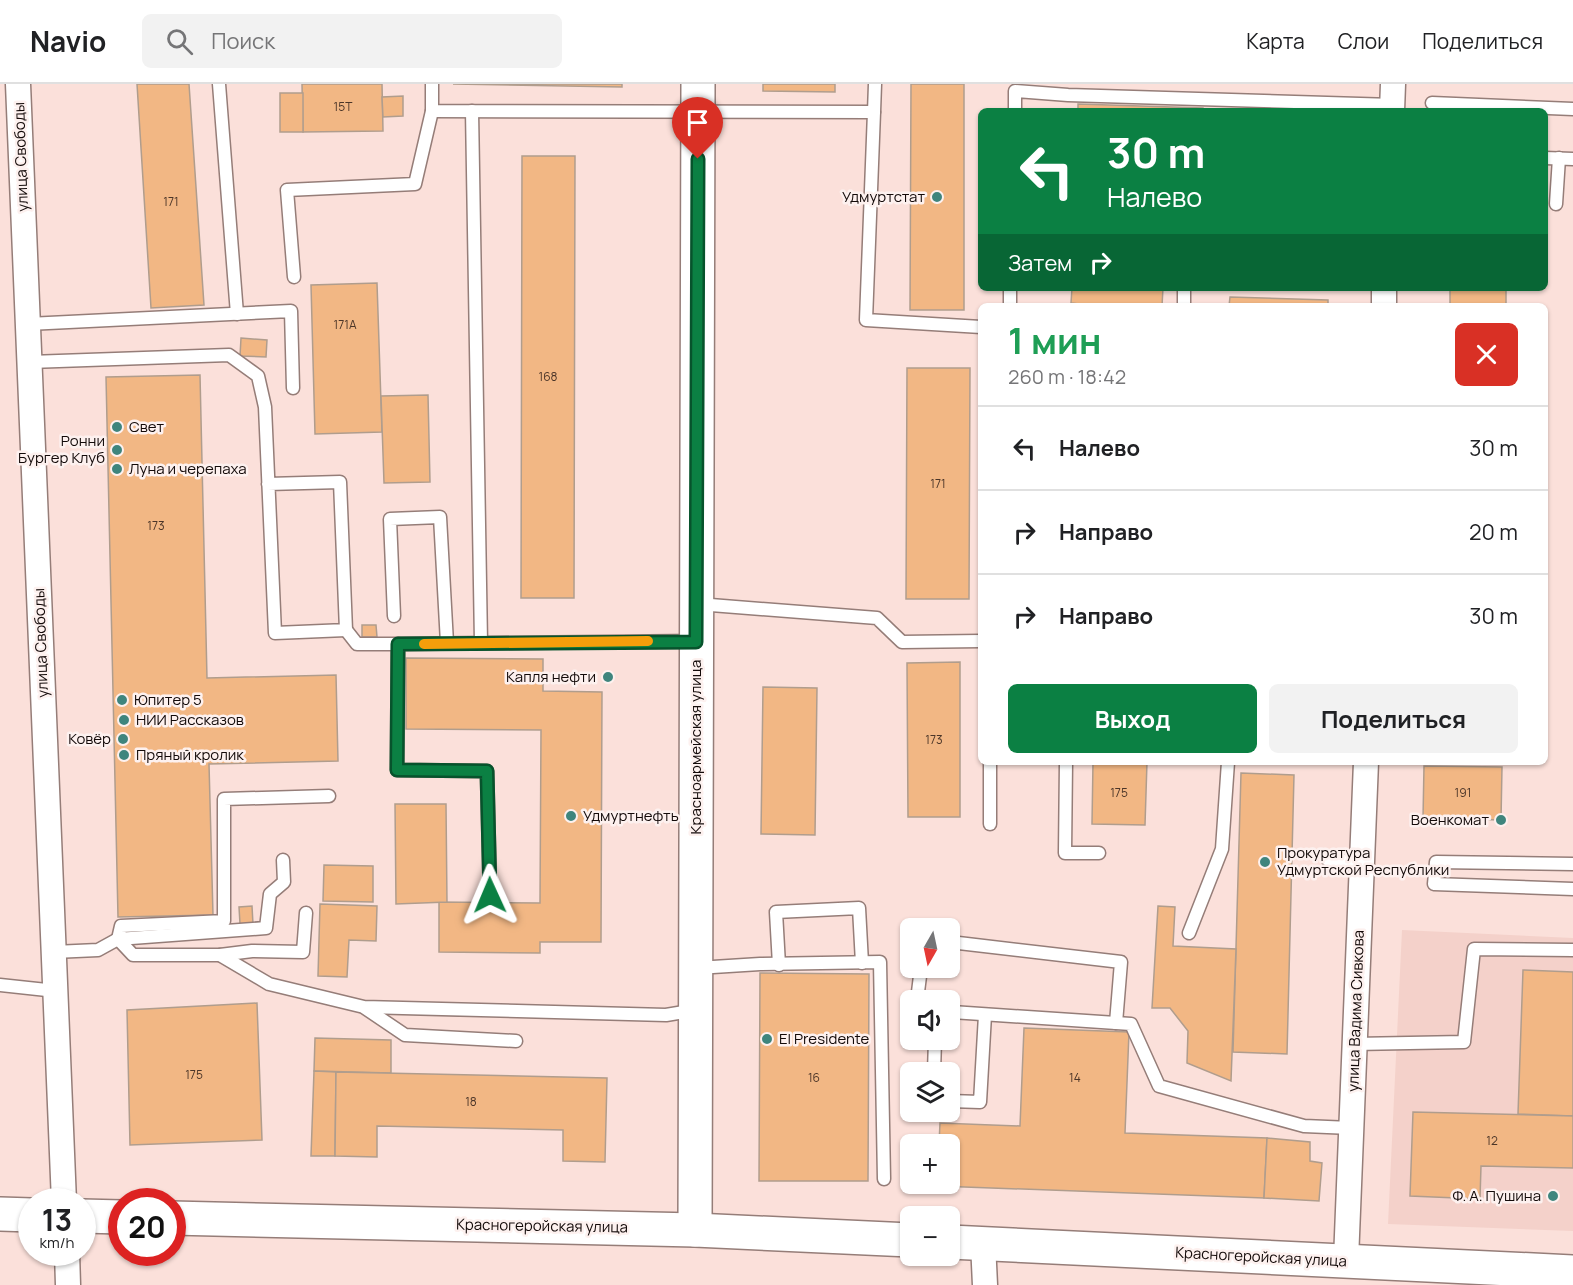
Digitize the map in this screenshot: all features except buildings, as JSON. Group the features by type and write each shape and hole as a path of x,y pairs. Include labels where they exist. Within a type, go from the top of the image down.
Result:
{"street":[{"name":"улица Свободы","path":"18,84 63,1188"},
{"name":"Красноармейская улица","path":"695,1230 698,98"},
{"name":"улица Вадима Сивкова","path":"1346,1260 1366,765"},
{"path":"0,1214 18,1215"},
{"name":"Красногеройская улица","path":"186,1218 695,1230 900,1240"},
{"name":"Красногеройская улица","path":"960,1242 1573,1272"},
{"path":"983,1243 985,1285"},
{"path":"67,1266 68,1285"}],"lane":[{"path":"219,84 237,314"},
{"path":"294,277 287,190 415,184 432,111 432,84"},
{"path":"876,84 866,320 978,327"},
{"path":"1015,108 1015,91 1068,95 1393,100"},
{"path":"432,111 472,111 698,98 744,110 874,112"},
{"path":"1432,103 1573,109"},
{"path":"472,111 481,643"},
{"path":"1548,158 1573,159"},
{"path":"1556,204 1559,158"},
{"path":"28,324 291,311 293,388"},
{"path":"30,362 229,355 258,376 265,407 275,633 346,630"},
{"path":"268,484 340,482 346,630 357,644 696,642"},
{"path":"394,616 390,519 440,517 447,643"},
{"path":"697,604 877,618 902,642 978,641"},
{"path":"398,644 397,770 487,771 490,895"},
{"path":"990,765 990,824"},
{"path":"1066,765 1065,853 1099,853"},
{"path":"1189,933 1222,849 1228,765"},
{"path":"118,939 121,926 224,921 224,799 329,796"},
{"path":"54,952 98,950 118,939 266,928 270,894 284,882 283,860"},
{"path":"1328,860 1362,861"},
{"path":"1573,864 1436,862 1434,884 1573,889"},
{"path":"779,964 776,912 859,908 862,963"},
{"path":"118,939 133,955 220,955 252,951 303,952 306,913"},
{"path":"960,943 1121,962 1116,1023"},
{"path":"1354,1044 1464,1042 1474,949 1573,950"},
{"path":"220,955 270,984 364,1007 666,1015 696,1010"},
{"path":"696,968 880,962 884,1179"},
{"path":"0,985 56,991"},
{"path":"364,1007 405,1035 516,1041"},
{"path":"960,1013 1131,1024 1159,1086 1304,1126 1351,1128"},
{"path":"960,1101 980,1102 985,1015"}],"shaded area":[{"path":"1402,930 1573,938 1573,1231 1388,1224"}],"slow traffic":[{"path":"424,644 648,641"}],"place":[{"name":"Удмуртстат","path":"937,197"},
{"name":"Свет","path":"117,427"},
{"name":"Ронни Бургер Клуб","path":"117,450"},
{"name":"Луна и черепаха","path":"117,469"},
{"name":"Капля нефти","path":"608,677"},
{"name":"Юпитер 5","path":"122,700"},
{"name":"НИИ Рассказов","path":"124,720"},
{"name":"Ковёр","path":"123,739"},
{"name":"Пряный кролик","path":"124,755"},
{"name":"Удмуртнефть","path":"571,816"},
{"name":"Военкомат","path":"1501,820"},
{"name":"Прокуратура Удмуртской Республики","path":"1265,862"},
{"name":"El Presidente","path":"767,1039"},
{"name":"Ф. А. Пушина","path":"1553,1196"}],"route":[{"path":"490,895 487,771 397,770 398,644 667,640 696,642 698,159"}]}
